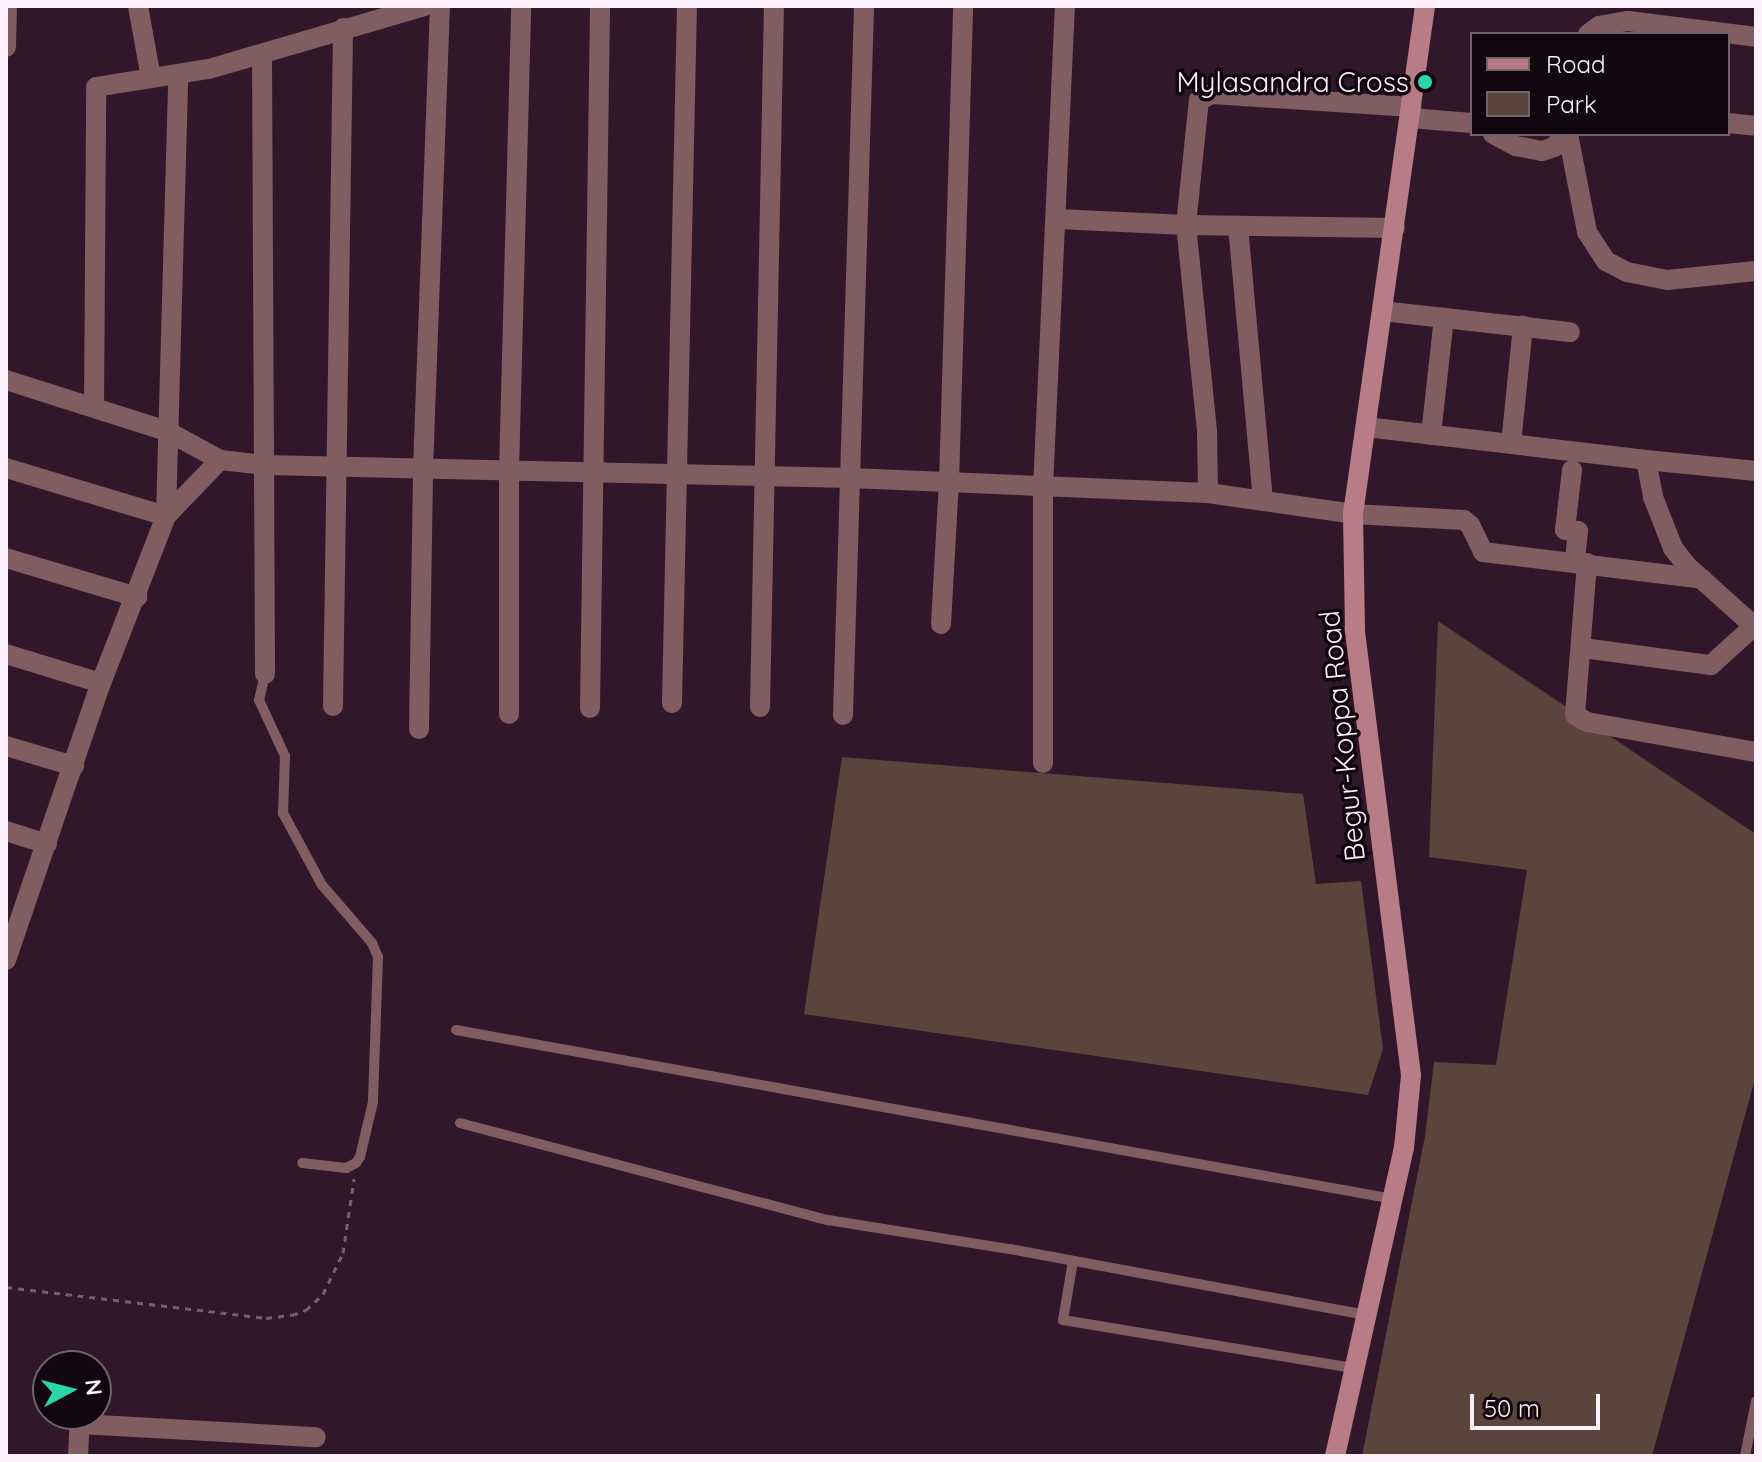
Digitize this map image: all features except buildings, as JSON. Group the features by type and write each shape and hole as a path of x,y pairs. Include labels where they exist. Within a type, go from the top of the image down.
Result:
{"main road":[{"name":"Begur-Koppa Road","path":"1335,1456 1404,1148 1411,1075 1355,629 1353,514 1425,6"}],"street":[{"path":"6,47 7,6"},
{"path":"138,6 151,78"},
{"path":"94,407 94,91 100,85 178,75 262,56 343,28 425,6"},
{"path":"419,729 423,469 440,6"},
{"path":"509,714 509,472 521,6"},
{"path":"590,708 600,6"},
{"path":"672,703 687,6"},
{"path":"760,707 774,6"},
{"path":"843,715 864,6"},
{"path":"941,624 949,483 963,6"},
{"path":"1043,763 1043,488 1065,6"},
{"path":"1593,32 1621,21 1714,32"},
{"path":"333,706 339,464 343,28"},
{"path":"1730,34 1756,37"},
{"path":"262,56 265,674"},
{"path":"6,960 12,920 47,844 101,683 166,516 178,75"},
{"path":"1208,493 1207,431 1186,225 1198,106 1204,96 1411,113 1470,123"},
{"path":"1730,123 1756,126"},
{"path":"1497,136 1516,146 1542,151 1554,147 1565,136"},
{"path":"1567,136 1587,232 1606,261 1627,272 1667,280 1756,271"},
{"path":"1057,219 1186,225 1395,228"},
{"path":"1238,226 1263,501"},
{"path":"1382,311 1570,332"},
{"path":"1431,435 1444,318"},
{"path":"1511,444 1523,326"},
{"path":"6,380 167,431 220,460 265,465 339,464 509,472 851,478 1208,493 1353,514 1464,520 1470,525 1483,552 1702,579"},
{"path":"1366,427 1756,471"},
{"path":"166,516 220,460"},
{"path":"1583,648 1711,665 1755,627 1673,548 1653,497 1646,460"},
{"path":"6,468 166,516"},
{"path":"1572,470 1565,530 1578,531 1581,562 1583,648 1574,708 1579,720 1756,752"},
{"path":"6,558 137,597"},
{"path":"6,654 101,683"},
{"path":"6,746 74,766"},
{"path":"6,831 47,844"},
{"path":"112,1421 316,1437"},
{"path":"78,1456 79,1430"}],"lane":[{"path":"265,674 258,694 285,756 283,813 322,885 372,943 378,957 373,1102 356,1163 346,1168 302,1163"},
{"path":"456,1030 1393,1199"},
{"path":"460,1123 828,1220 1366,1315"},
{"path":"1073,1261 1063,1320 1353,1368"},
{"path":"1745,1456 1756,1401"}],"path":[{"path":"6,1287 266,1318 292,1315 306,1310 323,1294 343,1253 356,1163"}],"green space":[{"path":"1438,621 1756,834 1756,1075 1652,1456 1362,1456 1425,1136 1434,1062 1496,1065 1527,870 1429,857"},
{"path":"842,757 1303,794 1316,884 1361,881 1383,1049 1368,1095 804,1014"}],"place":[{"name":"Mylasandra Cross","path":"1425,82"}]}
